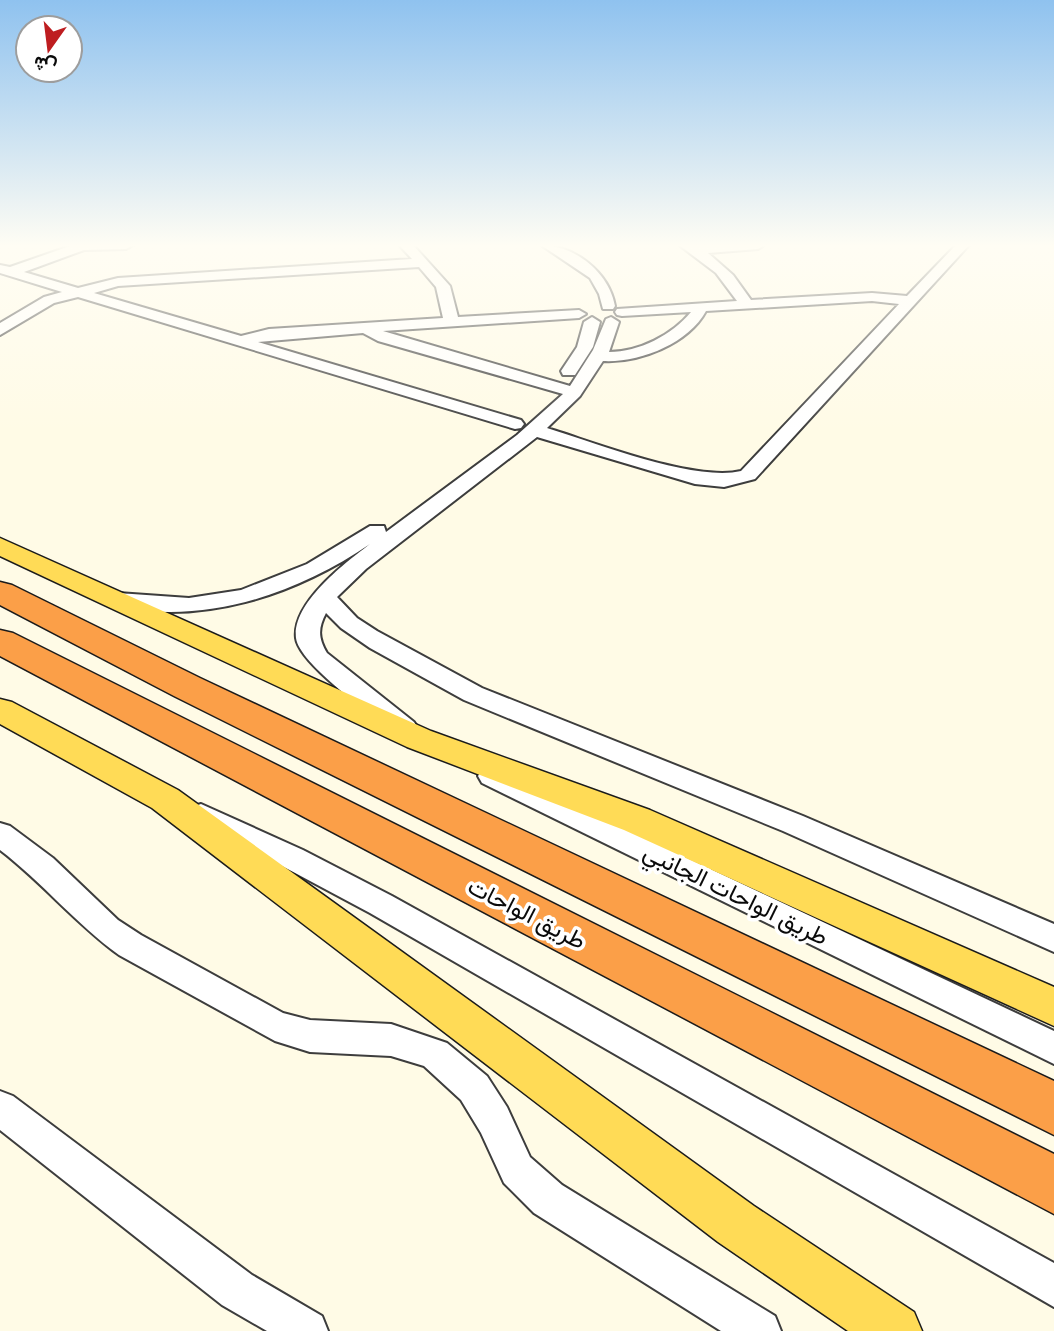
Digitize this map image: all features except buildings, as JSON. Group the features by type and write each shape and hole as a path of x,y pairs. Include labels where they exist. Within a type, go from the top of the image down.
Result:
{"highway":[{"path":"0,592 187,687 1054,1109"},
{"name":"طريق الواحات","path":"0,641 1054,1185"}],"main road":[{"path":"0,545 419,739 525,776 649,825 1054,1007"},
{"path":"0,710 165,799 736,1224 895,1331"}],"street":[{"path":"0,346 7,329 50,307"},
{"path":"136,307 515,424"},
{"path":"448,307 452,322"},
{"path":"500,447 515,424 565,389 601,314 598,307"},
{"path":"118,600 201,604 241,596 302,576 340,555 436,495 500,447 533,430 565,389 599,356 602,307"},
{"path":"242,341 269,334 714,307"},
{"path":"533,430 695,478 709,481 737,479 754,469 904,307"},
{"path":"599,356 630,356 647,351 695,318 700,308"},
{"path":"369,328 373,334 383,338 565,389"},
{"name":"طريق الواحات الجانبي","path":"436,495 325,597 308,624 308,641 318,658 419,739 595,827 1054,1048"},
{"path":"325,597 339,614 361,631 410,662 466,691 797,825 1054,939"},
{"path":"165,799 277,848 490,964 824,1152 1054,1286"},
{"path":"0,834 42,866 86,910 130,945 275,1026 310,1037 391,1040 435,1054 474,1088 494,1120 508,1154 531,1185 548,1199 760,1331"},
{"path":"0,1109 237,1290 307,1331"}]}
